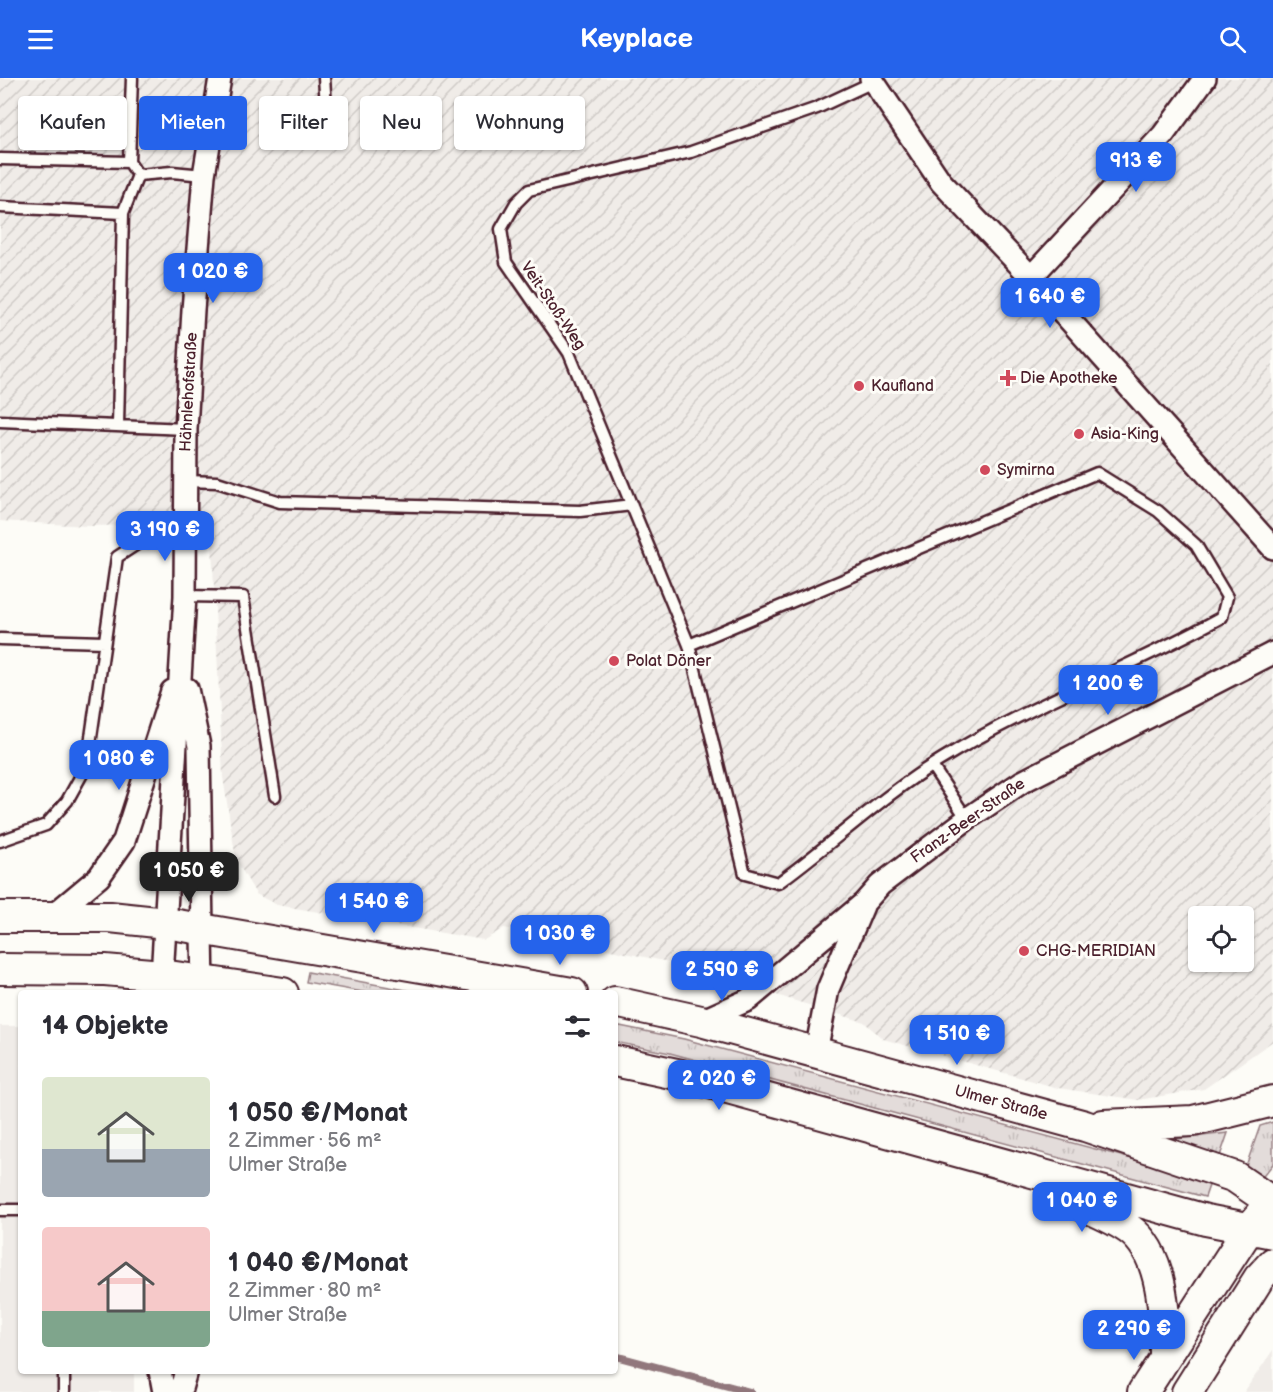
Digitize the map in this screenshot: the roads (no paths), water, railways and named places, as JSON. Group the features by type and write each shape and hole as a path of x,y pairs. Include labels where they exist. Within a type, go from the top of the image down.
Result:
{"main road":[{"path":"0,917 110,917 166,923 554,990"},
{"path":"0,969 105,970 161,984 243,990"},
{"name":"Ulmer Straße","path":"618,1003 701,1021 1085,1126 1235,1177 1273,1203"},
{"path":"618,1061 681,1075 987,1161 1261,1231"},
{"path":"1085,1126 1193,1121 1273,1101"},
{"path":"987,1161 1130,1230 1148,1252 1155,1270 1165,1307 1166,1354"},
{"path":"1143,1392 1166,1354 1261,1231 1273,1203"},
{"path":"1187,1392 1259,1278 1273,1263"}],"street":[{"name":"Hähnlehofstraße","path":"185,534 186,429 204,175 219,78"},
{"path":"1031,277 1163,135 1205,78"},
{"path":"872,80 942,182 1031,277 1273,548"},
{"path":"161,984 185,596 185,534"},
{"name":"Franz-Beer-Straße","path":"701,1021 748,1000 864,903 880,885 967,819 1022,782 1273,653"},
{"path":"51,917 99,877 124,841 181,662"},
{"path":"181,662 199,746 203,987"},
{"name":"Franz-Beer-Straße","path":"816,1052 828,989 864,903"},
{"path":"161,1374 164,1392"},
{"path":"180,1392 185,1374"}],"lane":[{"path":"132,78 129,162 138,175"},
{"path":"324,78 325,96"},
{"name":"Veit-Stoß-Weg","path":"872,80 817,108 691,152 529,190 516,203 501,229 506,262 569,353 689,645 745,874 778,883 932,766"},
{"path":"0,159 129,162"},
{"path":"138,175 172,172 204,175"},
{"path":"118,425 123,213 138,175"},
{"path":"0,207 123,213"},
{"path":"0,422 186,429"},
{"path":"689,645 1097,473 1158,511 1196,544 1227,597 1222,617 1188,636 998,727 932,766 967,819"},
{"path":"185,481 217,482 280,502 580,511 632,505"},
{"path":"0,841 46,825 67,801 87,765 117,557 140,542 185,534"},
{"path":"185,596 243,597 275,796"},
{"path":"0,639 104,642"},
{"path":"0,1210 18,1210"},
{"path":"64,1374 64,1392"}],"waterway":[{"path":"618,1357 750,1392"}],"place":[{"name":"Die Apotheke","path":"1008,378"},
{"name":"Kaufland","path":"859,386"},
{"name":"Asia-King","path":"1079,434"},
{"name":"Symirna","path":"985,470"},
{"name":"Polat Döner","path":"614,661"},
{"name":"CHG-MERIDIAN","path":"1024,951"}]}
